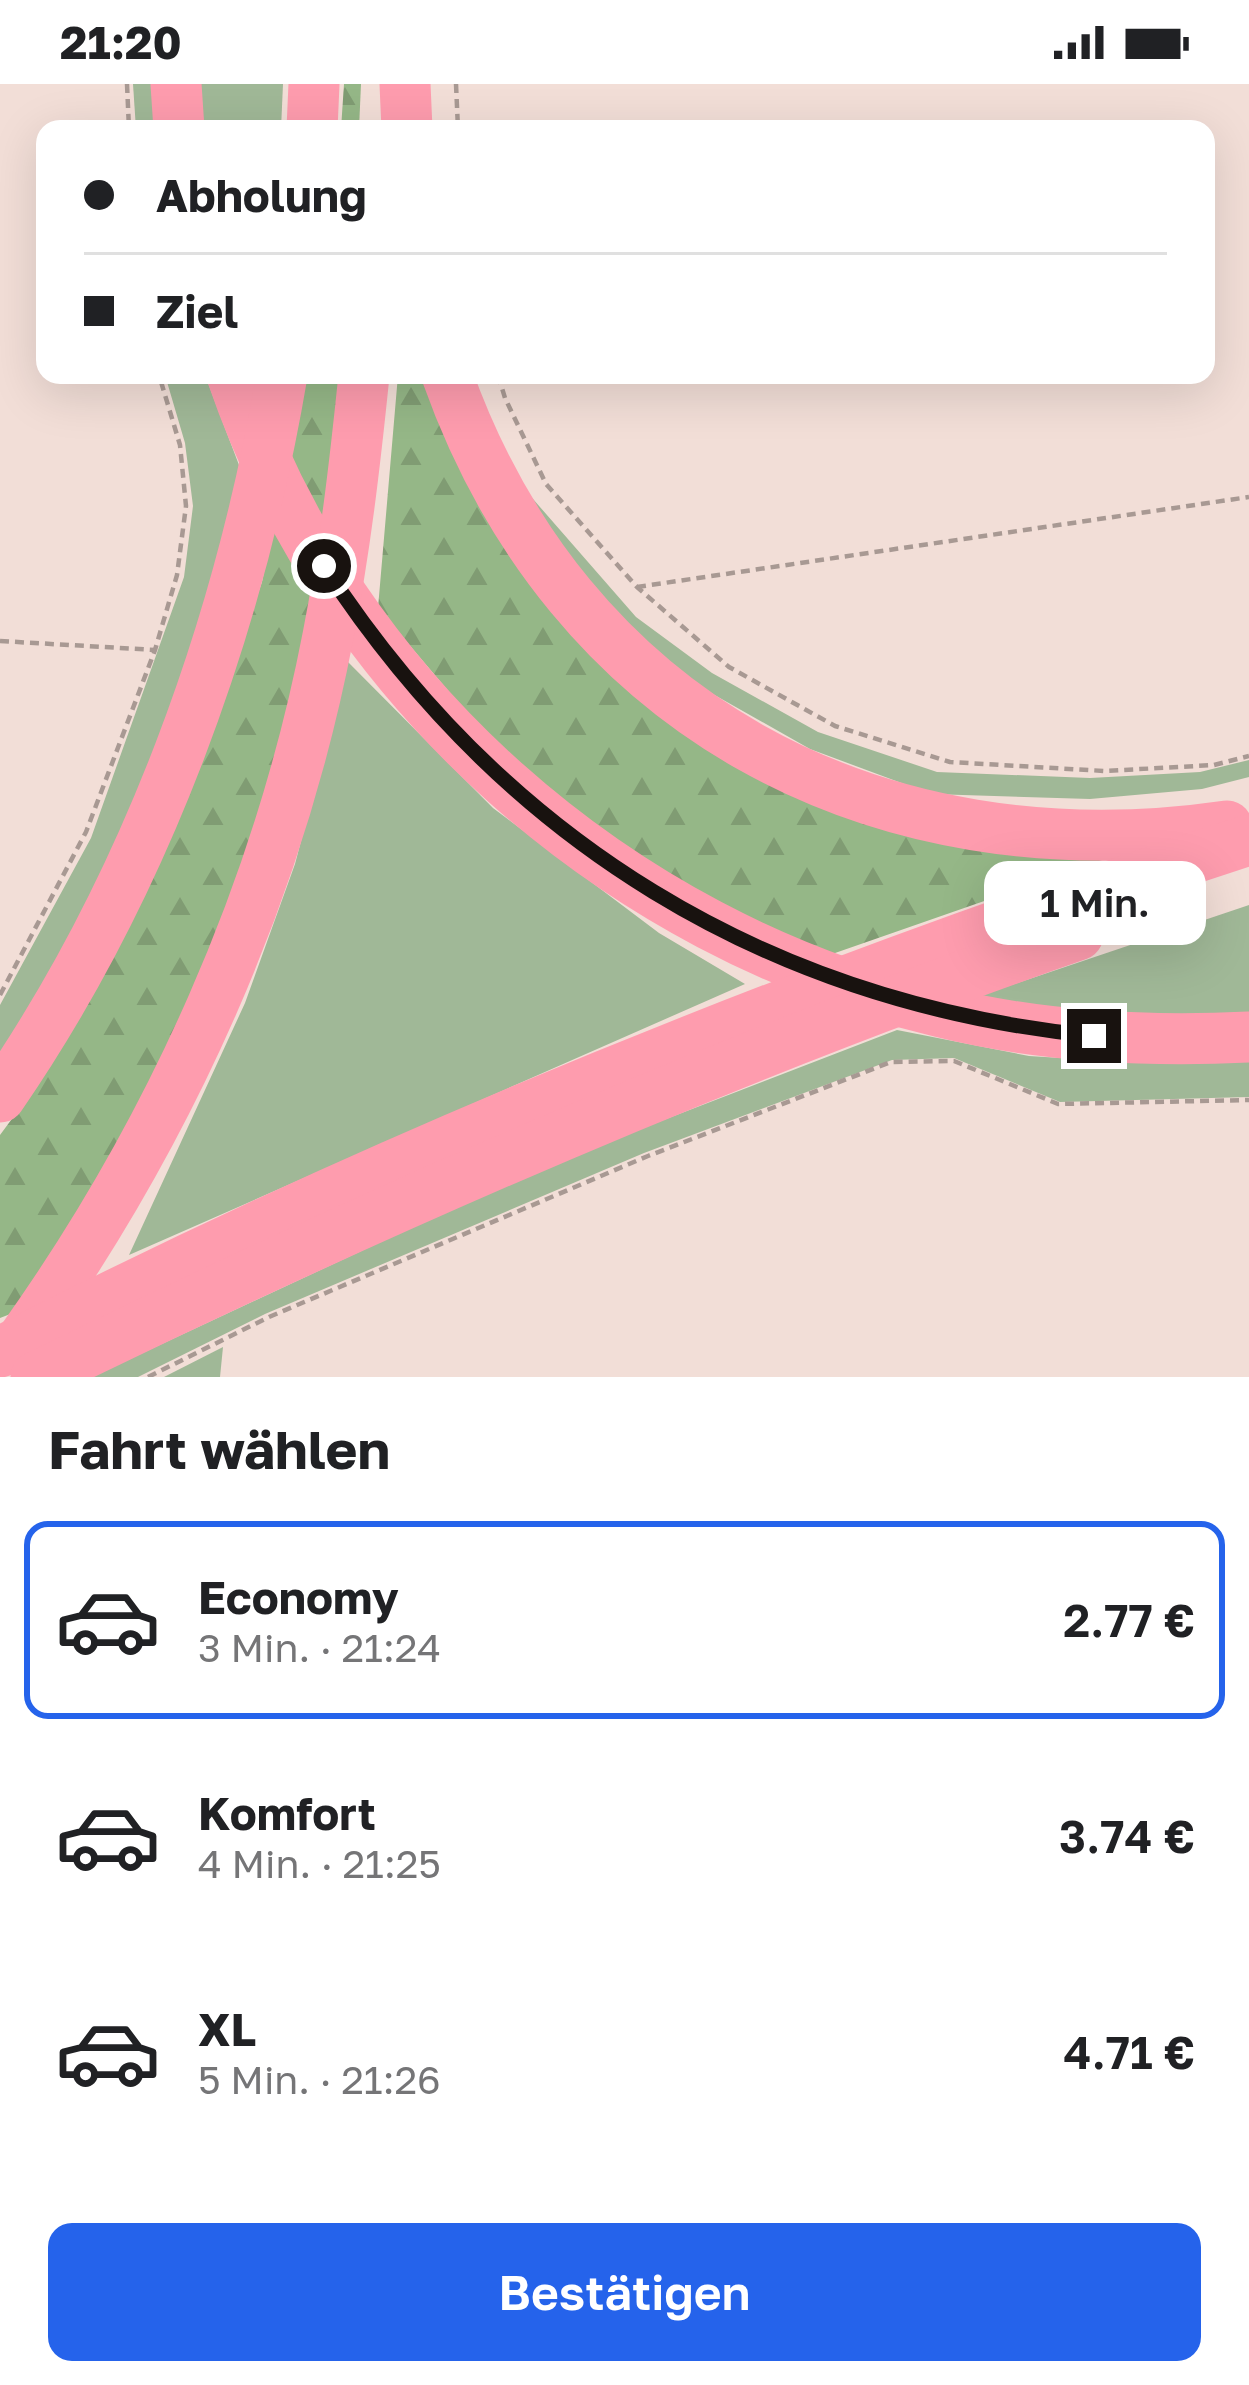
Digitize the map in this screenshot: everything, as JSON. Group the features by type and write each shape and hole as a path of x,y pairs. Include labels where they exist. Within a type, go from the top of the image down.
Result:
{"highway":[{"path":"176,84 178,120"},
{"path":"312,120 314,84"},
{"path":"380,84 380,120"},
{"path":"405,84 407,120"},
{"path":"236,384 299,524 380,648 450,730 528,803 613,868 705,923 844,984 941,1012 1040,1030 1148,1040 1249,1037"},
{"path":"0,1097 98,931 179,746 240,560 280,384"},
{"path":"0,1370 129,1173 219,990 293,782 320,675 341,568 363,384"},
{"path":"452,384 497,490 547,570 640,670 752,749 815,780 880,804 971,825 1113,833 1204,830 1249,823"},
{"path":"0,1352 312,1203 628,1067 993,927 1249,840"},
{"path":"35,1377 329,1237 671,1089 1019,956 1249,877"}],"path":[{"path":"127,84 129,120"},
{"path":"457,84 458,120"},
{"path":"0,995 86,832 155,650 177,575 186,506 180,446 162,384"},
{"path":"501,384 546,484 637,587 730,667 835,726 950,762 1106,771 1214,765 1249,756"},
{"path":"637,587 1249,497"},
{"path":"0,641 155,650"},
{"path":"148,1377 269,1317 585,1183 891,1062 954,1061 1058,1104 1249,1100"}],"green space":[{"path":"133,84 154,84 155,120 135,120"},
{"path":"191,84 283,84 281,120 196,120"},
{"path":"344,84 361,84 359,120 342,120"},
{"path":"168,384 208,384 245,481 169,736 0,1075 0,1005 91,838 184,577 193,506 185,443"},
{"path":"302,384 347,384 334,523 256,849 133,1129 13,1313 0,1318 0,1135 37,1085 204,748 262,582"},
{"path":"397,384 431,384 504,533 591,655 715,738 1145,845 815,960 693,897 522,778 378,608"},
{"path":"526,491 636,617 712,673 818,732 937,772 1090,778 1200,772 1249,760 1249,777 1202,789 1090,799 931,794 810,749 711,693 616,627 516,509"},
{"path":"348,662 493,808 659,933 745,984 129,1255 245,1003 295,864"},
{"path":"1249,905 1249,1024 1151,1026 979,996"},
{"path":"897,1030 1029,1056 1125,1062 1249,1057 1249,1097 1060,1102 954,1058 892,1060 644,1153 265,1314 138,1377 91,1377 539,1168"},
{"path":"223,1347 220,1377 164,1377"}],"route":[{"path":"324,566 380,648 450,730 549,820 658,897 751,946 844,984 990,1023 1094,1036"}]}
